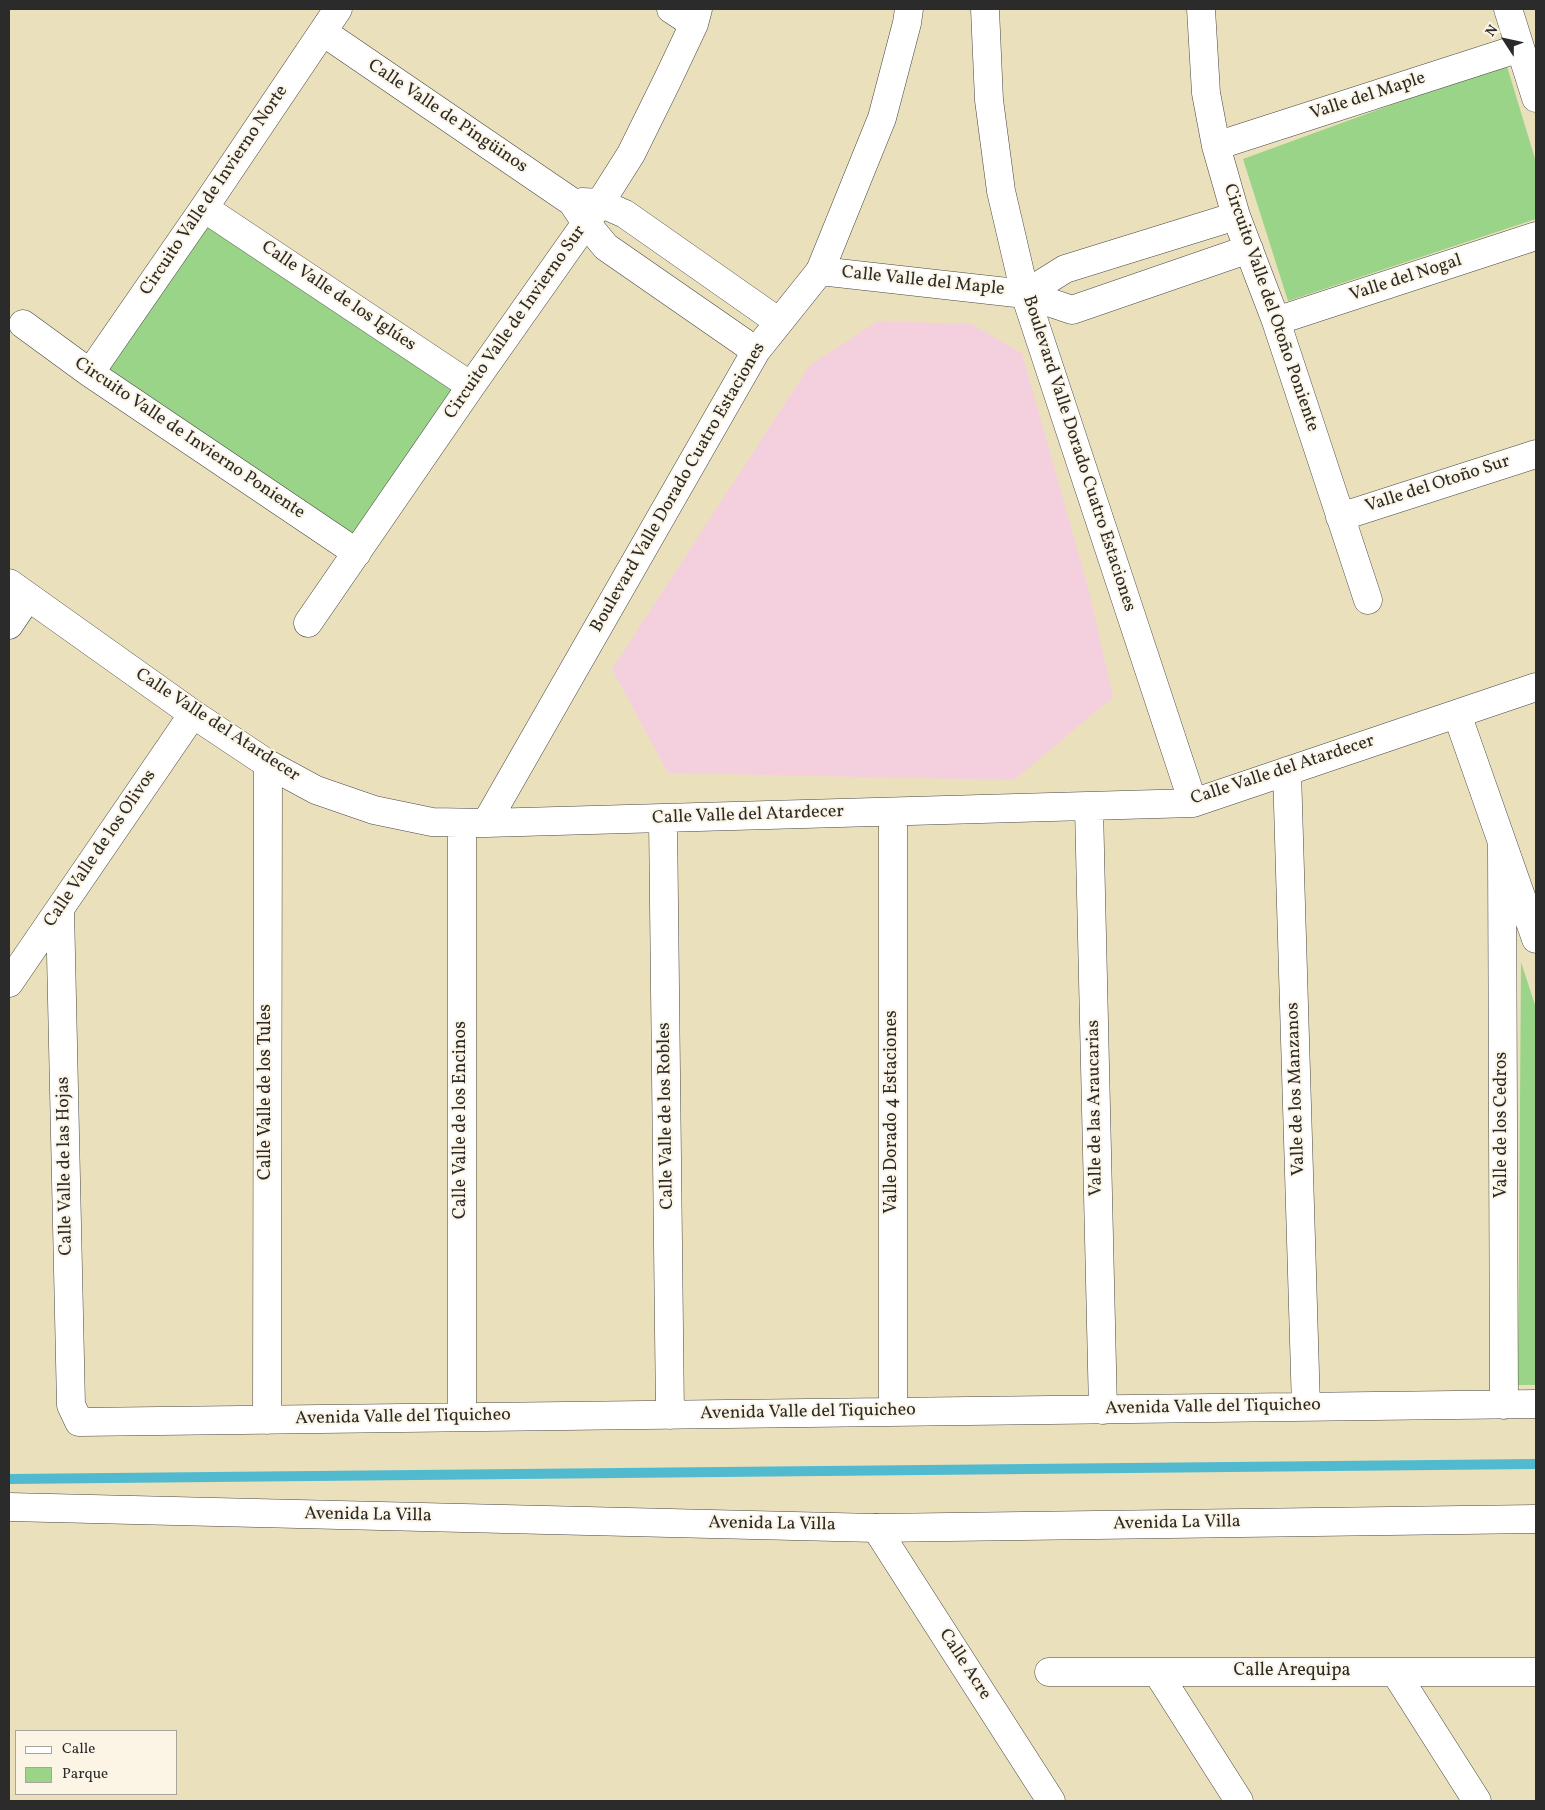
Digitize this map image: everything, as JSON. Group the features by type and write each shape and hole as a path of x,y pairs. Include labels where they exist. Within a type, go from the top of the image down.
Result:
{"street":[{"name":"Circuito Valle de Invierno Norte","path":"90,373 338,9"},
{"path":"671,9 696,16"},
{"name":"Boulevard Valle Dorado Cuatro Estaciones","path":"474,823 756,351 820,271 882,118 909,9"},
{"name":"Boulevard Valle Dorado Cuatro Estaciones","path":"985,9 989,100 1001,191 1025,294 1193,803"},
{"name":"Circuito Valle del Otoño Poniente","path":"1201,9 1206,93 1216,146 1236,216 1276,321 1368,600"},
{"path":"1508,9 1536,98"},
{"name":"Circuito Valle de Invierno Sur","path":"308,623 472,386 586,209 630,154 696,16"},
{"name":"Calle Valle de Pingüinos","path":"323,32 586,209 624,214 779,322"},
{"name":"Valle del Maple","path":"1216,146 1520,48"},
{"name":"Calle Valle de los Iglúes","path":"204,208 472,386"},
{"name":"Calle Valle de Pingüinos","path":"586,209 606,247 756,351"},
{"name":"Calle Valle del Maple","path":"1025,294 1066,269 1236,216"},
{"name":"Valle del Nogal","path":"1276,321 1536,236"},
{"name":"Calle Valle del Maple","path":"820,271 1025,294 1072,310 1249,249"},
{"name":"Circuito Valle de Invierno Poniente","path":"23,324 90,373 356,553"},
{"name":"Valle del Otoño Sur","path":"1340,517 1536,454"},
{"path":"9,625 18,590"},
{"name":"Calle Valle del Atardecer","path":"18,590 193,714 268,764 316,790 374,810 432,822 474,823 1193,803 1536,687"},
{"name":"Calle Valle de los Olivos","path":"9,983 193,714"},
{"name":"Valle de los Cedros","path":"1457,714 1536,939"},
{"name":"Calle Valle de los Tules","path":"267,1420 268,764"},
{"name":"Valle de los Manzanos","path":"1288,771 1306,1407"},
{"name":"Valle de las Araucarias","path":"1089,807 1102,1410"},
{"name":"Valle Dorado 4 Estaciones","path":"893,812 893,1412"},
{"name":"Calle Valle de los Robles","path":"663,818 670,1415"},
{"name":"Calle Valle de los Encinos","path":"462,1417 474,823"},
{"name":"Valle de los Cedros","path":"1502,846 1504,1405"},
{"name":"Calle Valle de las Hojas","path":"60,909 71,1406 80,1422"},
{"name":"Avenida Valle del Tiquicheo","path":"80,1422 1536,1404"},
{"name":"Avenida La Villa","path":"9,1507 876,1528 1536,1518"},
{"name":"Calle Acre","path":"876,1528 1051,1801"},
{"name":"Calle Arequipa","path":"1049,1672 1536,1672"},
{"path":"1156,1672 1239,1801"},
{"path":"1395,1672 1477,1801"}],"shaded area":[{"path":"878,321 971,324 1022,353 1089,591 1113,697 1014,780 668,773 612,669 810,365"}],"green space":[{"path":"1506,63 1536,162 1536,219 1288,301 1243,159"},
{"path":"204,208 471,386 358,548 94,372"},
{"path":"1521,962 1536,1008 1536,1385 1518,1385"}],"waterway":[{"path":"9,1479 1536,1464"}]}
